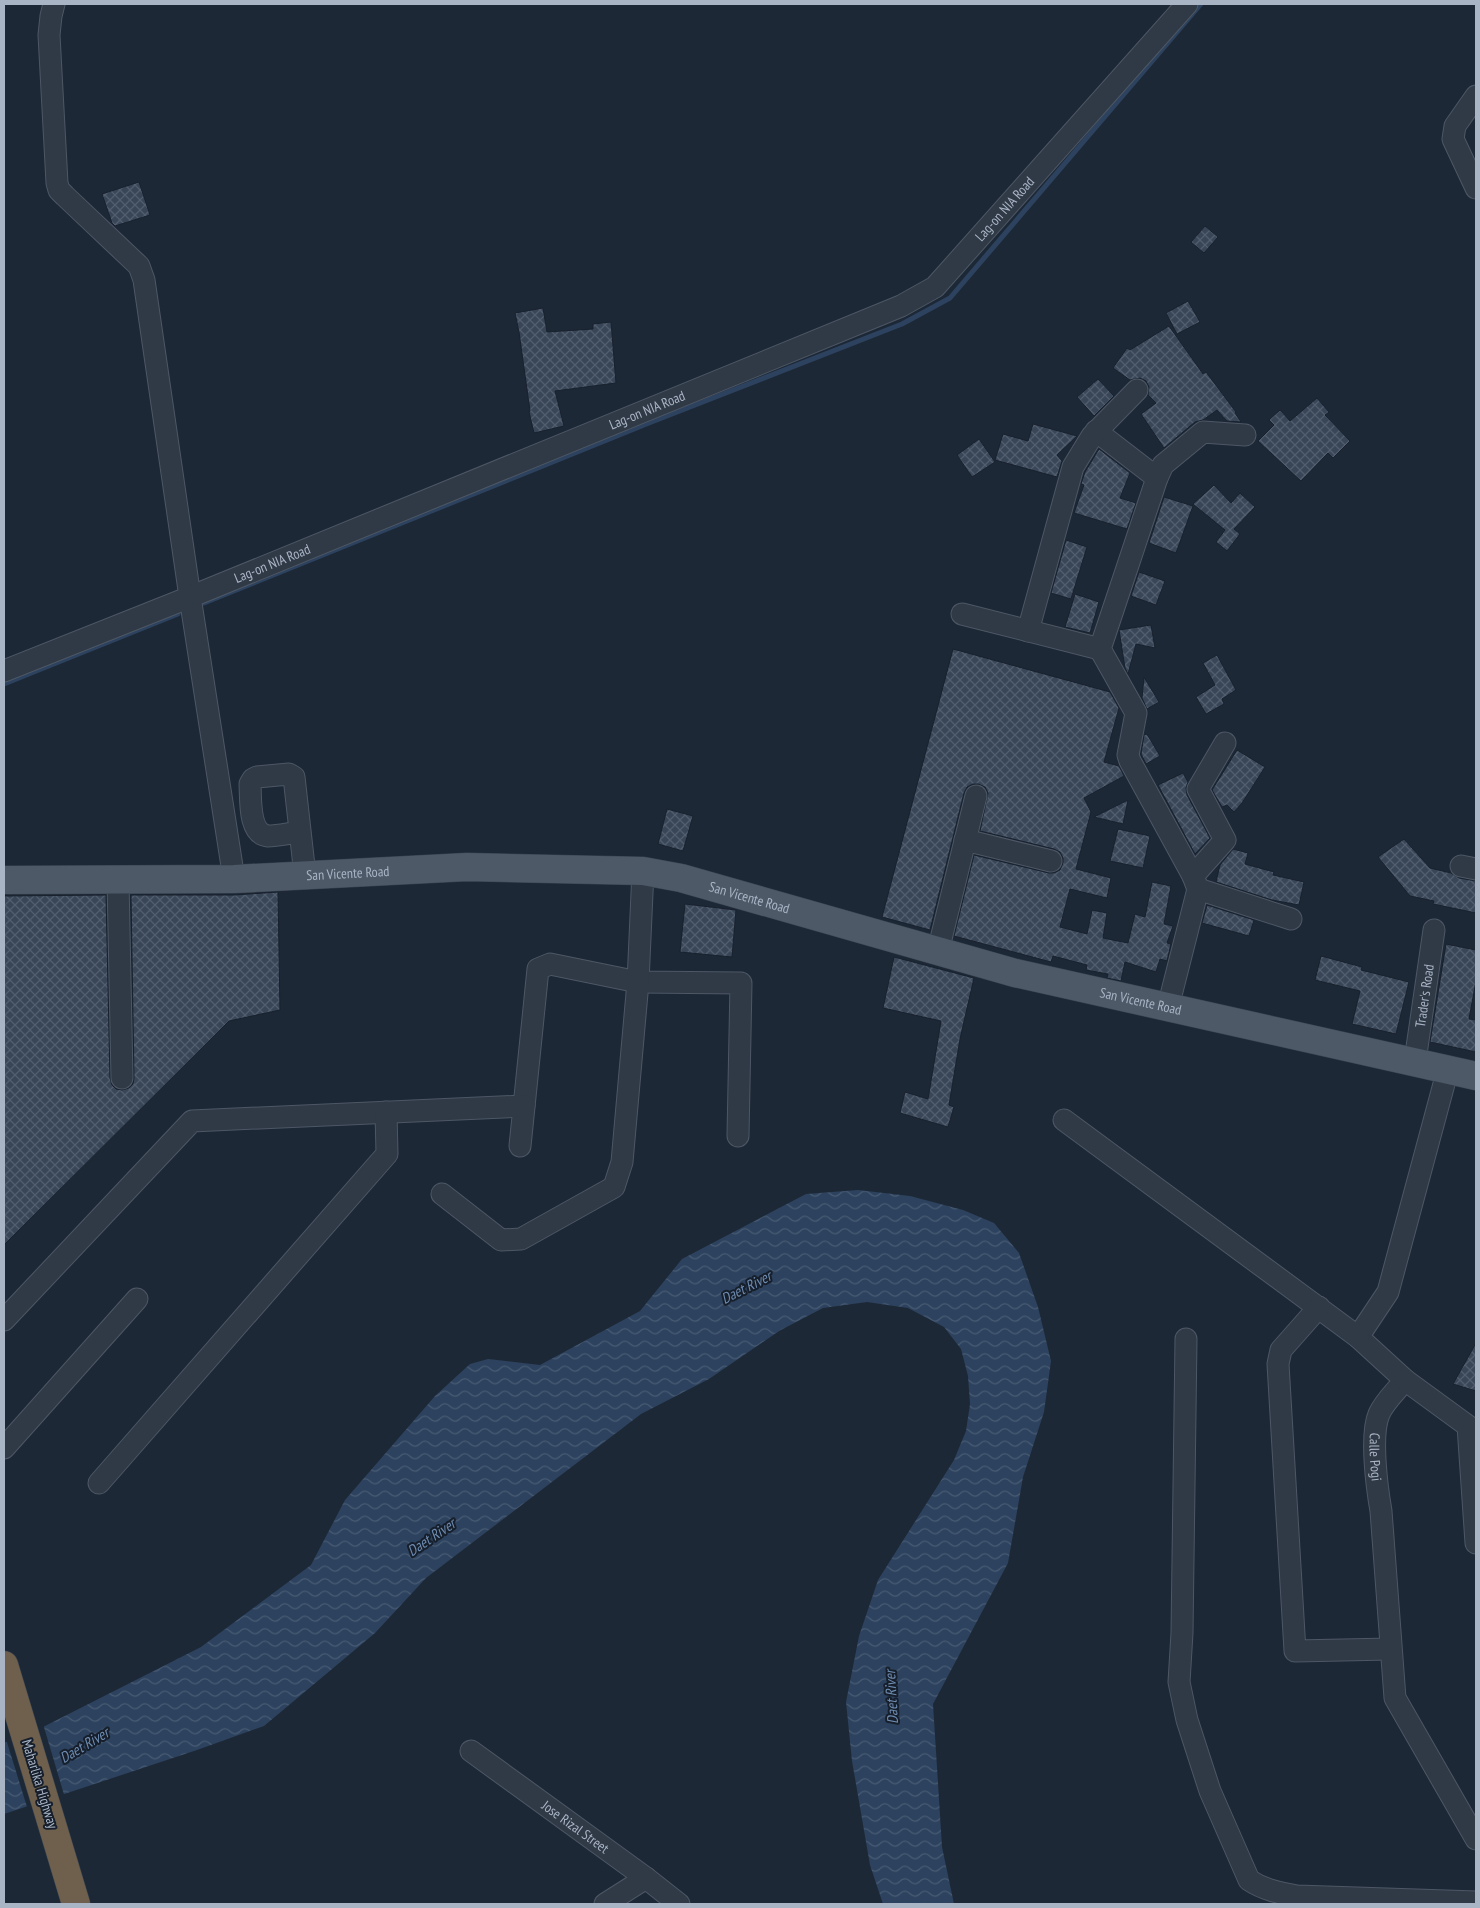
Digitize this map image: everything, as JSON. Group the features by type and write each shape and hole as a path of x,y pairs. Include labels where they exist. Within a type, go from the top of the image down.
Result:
{"highway":[{"name":"Maharlika Highway","path":"4,1665 76,1904"}],"main road":[{"name":"San Vicente Road","path":"4,880 234,879 467,867 643,871 681,878 1015,973 1476,1076"}],"street":[{"path":"54,4 50,35 57,183 59,190 139,266 142,272 234,879"},
{"name":"Lag-on NIA Road","path":"4,671 892,310 935,288 1187,4"},
{"path":"1473,174 1453,139 1454,126 1476,96"},
{"path":"1454,126 1476,115"},
{"path":"1028,630 1073,467 1096,431 1137,390"},
{"path":"1096,431 1157,478"},
{"path":"1100,648 1163,464 1203,432 1245,435"},
{"path":"962,614 1100,648 1136,713 1128,755 1130,761 1195,882 1291,919"},
{"path":"1168,1007 1195,882 1226,840 1198,789 1225,743"},
{"path":"938,951 976,796"},
{"path":"300,832 305,875"},
{"path":"965,840 1051,861"},
{"path":"442,1194 500,1240 521,1239 614,1187 622,1162 638,982 643,871"},
{"path":"118,880 122,1078"},
{"name":"Trader's Road","path":"1415,1061 1434,930"},
{"path":"520,1146 538,969 550,964 638,982 741,983 738,1136"},
{"path":"1358,1337 1388,1292 1448,1069"},
{"path":"4,1320 192,1121 524,1106"},
{"path":"99,1483 387,1154 386,1112"},
{"path":"1064,1120 1358,1337 1406,1380 1468,1426 1476,1543"},
{"path":"4,1448 137,1300"},
{"path":"1318,1307 1281,1350 1278,1364 1295,1651 1390,1649"},
{"path":"1186,1339 1182,1634 1179,1682 1187,1720 1210,1791 1249,1880 1274,1892 1297,1896 1476,1902"},
{"name":"Calle Pogi","path":"1406,1380 1379,1414 1375,1435 1377,1487 1381,1511 1394,1698 1476,1840"},
{"name":"Jose Rizal Street","path":"471,1751 679,1904"},
{"path":"605,1904 646,1878"}],"water":[{"name":"Daet River","path":"858,1190 910,1196 963,1210 994,1223 1019,1253 1038,1307 1051,1361 1044,1412 1023,1477 1008,1563 933,1704 942,1847 954,1904 883,1904 870,1865 852,1761 846,1702 859,1636 878,1580 954,1460 966,1431 970,1404 968,1376 961,1349 944,1327 908,1308 867,1302 823,1308 779,1331 709,1379 641,1414 426,1578 375,1633 264,1726 4,1814 4,1743 43,1727 201,1647 311,1565 345,1500 435,1396 470,1364 488,1359 540,1365 640,1311 682,1259 806,1194"}],"pier":[{"path":"43,1724 65,1798 28,1810 6,1739"}],"building":[{"path":"139,182 150,215 115,226 112,223 102,194"},
{"path":"1205,226 1218,237 1204,253 1191,242"},
{"path":"1188,301 1200,322 1177,334 1166,313"},
{"path":"543,308 547,332 593,329 593,324 611,322 616,383 555,391 564,426 534,433 529,412 515,313"},
{"path":"1169,326 1203,374 1206,372 1236,412 1241,422 1227,421 1217,410 1203,420 1195,422 1164,448 1141,414 1156,403 1148,395 1149,387 1146,381 1140,378 1130,380 1113,368 1127,348 1130,350"},
{"path":"1098,379 1114,396 1094,416 1077,397"},
{"path":"1317,398 1329,412 1325,415 1350,441 1333,458 1328,453 1301,481 1258,441 1274,425 1269,420 1280,410 1290,421"},
{"path":"1033,424 1077,436 1057,455 1062,461 1057,477 995,460 1003,434 1028,441"},
{"path":"979,439 995,462 972,477 957,455"},
{"path":"1099,449 1130,473 1120,498 1136,503 1127,529 1074,513 1084,485 1081,484 1085,472"},
{"path":"1214,485 1231,503 1240,493 1255,507 1234,529 1240,534 1227,551 1216,542 1225,530 1193,504"},
{"path":"1164,497 1193,506 1176,553 1149,543"},
{"path":"1066,540 1087,547 1071,599 1051,593"},
{"path":"1139,572 1165,581 1156,605 1131,596"},
{"path":"1075,594 1099,602 1090,633 1065,627"},
{"path":"1151,625 1155,648 1136,644 1128,674 1125,668 1119,630"},
{"path":"953,649 1110,692 1119,708 1104,762 1119,766 1124,776 1084,798 1091,812 1076,869 1111,878 1107,898 1070,889 1060,927 1087,934 1092,910 1107,913 1103,938 1128,943 1135,914 1145,917 1152,882 1171,886 1164,924 1173,926 1167,943 1171,944 1167,961 1160,959 1156,972 1125,962 1121,981 1107,978 1108,974 1086,970 1087,965 1053,956 1051,962 954,936 974,855 1049,873 1060,870 1063,863 1060,852 1054,849 980,831 988,793 985,787 978,784 967,787 964,793 930,930 882,917"},
{"path":"1217,655 1236,690 1222,699 1224,704 1206,714 1196,697 1215,685 1203,663"},
{"path":"1144,677 1159,702 1147,709 1142,698"},
{"path":"1147,734 1160,756 1146,764 1141,754 1144,735"},
{"path":"1237,750 1265,767 1234,812 1227,805 1222,807 1212,790"},
{"path":"1183,773 1188,782 1186,788 1187,795 1210,838 1195,854 1158,785"},
{"path":"1128,800 1123,824 1094,817"},
{"path":"667,809 693,816 683,851 658,844"},
{"path":"1118,829 1150,836 1143,868 1110,861"},
{"path":"1404,839 1430,868 1451,873 1459,878 1476,881 1476,913 1433,904 1434,901 1410,896 1378,857"},
{"path":"1233,849 1248,853 1245,864 1274,872 1273,875 1304,882 1299,905 1272,900 1216,882 1220,865"},
{"path":"278,892 280,1010 229,1021 4,1245 4,896 106,895 110,1078 112,1085 116,1089 122,1090 129,1088 133,1084 134,1078 131,895 234,895"},
{"path":"685,904 736,910 732,957 680,952"},
{"path":"1207,905 1254,920 1249,936 1202,923"},
{"path":"1446,944 1476,950 1476,981 1469,1019 1476,1020 1476,1052 1430,1042"},
{"path":"1321,956 1362,967 1361,970 1409,982 1396,1034 1352,1024 1360,991 1315,980"},
{"path":"894,957 974,978 960,1039 949,1105 954,1107 948,1127 900,1113 905,1092 928,1099 941,1021 883,1008"},
{"path":"1476,1343 1476,1391 1453,1384"}],"waterway":[{"path":"204,603 649,423 902,324 950,298 1201,4"},
{"path":"4,684 178,614"}]}
